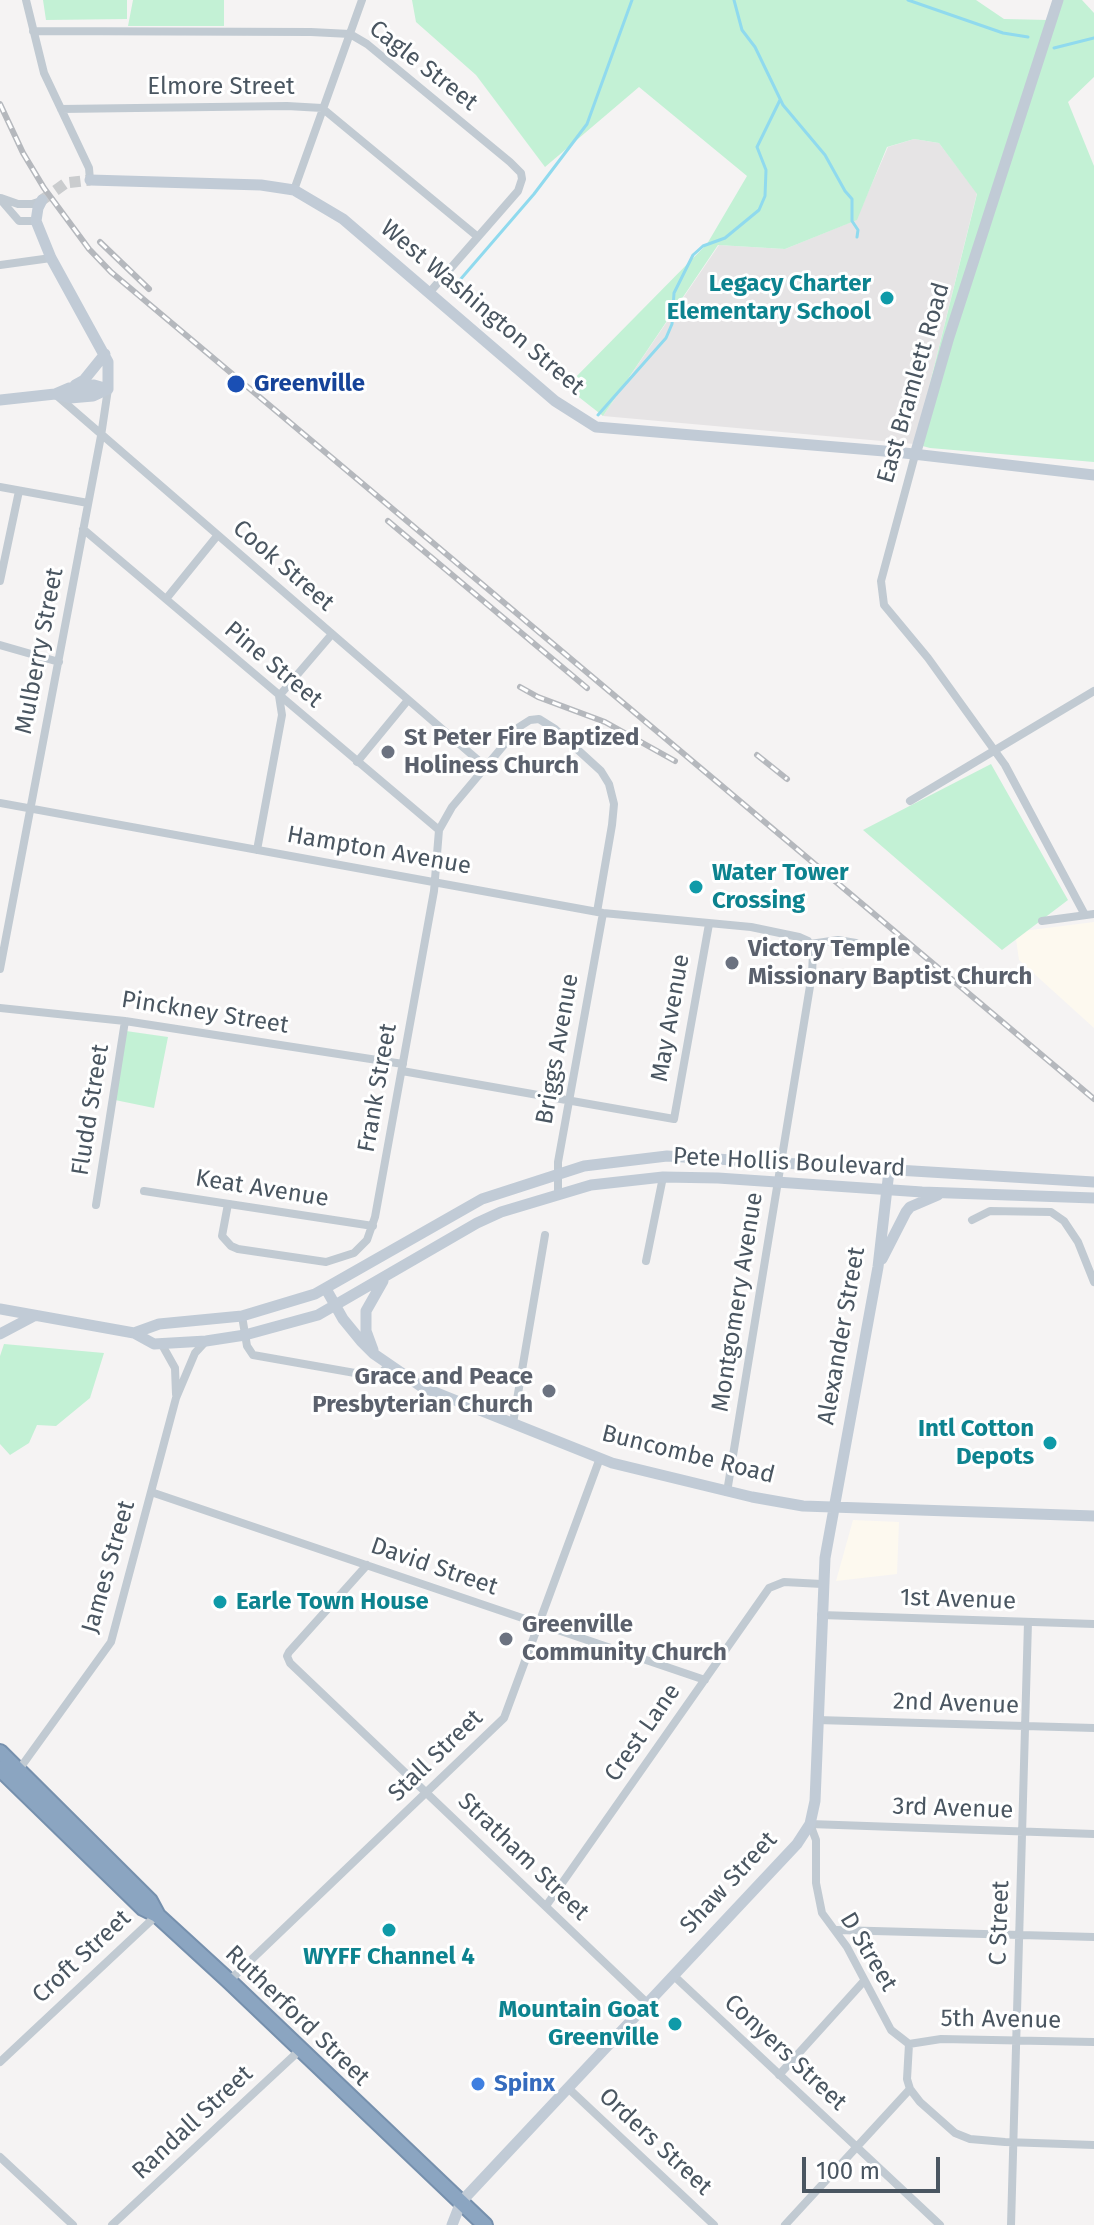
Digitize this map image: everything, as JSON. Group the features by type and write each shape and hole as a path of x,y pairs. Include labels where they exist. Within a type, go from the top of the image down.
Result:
{"highway":[{"name":"Rutherford Street","path":"0,1752 8,1776 143,1908 157,1915 229,1981 485,2225"}],"street":[{"path":"26,0 44,73 89,168 90,180"},
{"path":"294,190 362,0"},
{"name":"East Bramlett Road","path":"1058,0 958,307 881,581 882,599 889,613 928,658 995,751 1090,915"},
{"name":"Cagle Street","path":"33,31 350,34 389,60 521,173 518,191 478,237"},
{"name":"Elmore Street","path":"61,109 322,108 478,237"},
{"name":"West Washington Street","path":"90,180 261,185 294,190 343,219 555,401 596,427 915,455 1094,475"},
{"path":"0,198 18,204 42,200"},
{"path":"0,198 19,221 36,221"},
{"path":"42,200 36,221 51,258 105,354 108,389"},
{"path":"429,293 478,237"},
{"path":"0,265 51,258"},
{"path":"0,400 55,394 69,388 84,380 105,354"},
{"path":"69,388 94,385 108,389"},
{"path":"55,394 70,398 93,396 108,389"},
{"name":"Mulberry Street","path":"0,969 108,389"},
{"name":"Cook Street","path":"55,394 486,767"},
{"path":"0,487 88,503"},
{"path":"0,581 19,491"},
{"name":"Pine Street","path":"83,529 439,830"},
{"path":"166,599 217,536"},
{"path":"257,850 282,715 279,696 332,634"},
{"path":"2,646 59,662"},
{"path":"910,801 1094,691"},
{"path":"357,762 408,700"},
{"name":"Briggs Avenue","path":"486,767 519,727 530,720 539,719 555,729 601,771 609,784 614,804 558,1173 558,1193"},
{"name":"Frank Street","path":"228,1204 222,1232 231,1246 326,1262 354,1253 367,1240 373,1226 435,881 439,830 452,807 486,767"},
{"name":"Hampton Avenue","path":"0,803 600,912 751,927 799,937 810,944"},
{"path":"1042,921 1090,915"},
{"name":"May Avenue","path":"674,1119 709,924"},
{"path":"810,944 838,940 856,943 877,953"},
{"name":"Montgomery Avenue","path":"727,1492 812,974 810,944"},
{"name":"Pinckney Street","path":"0,1008 125,1021 402,1068 674,1119"},
{"name":"Fludd Street","path":"96,1205 125,1021"},
{"name":"Pete Hollis Boulevard","path":"134,1333 159,1324 242,1316 326,1289 482,1199 584,1166 667,1156 1094,1182"},
{"name":"Alexander Street","path":"833,1508 878,1267 889,1171"},
{"path":"646,1261 663,1177"},
{"name":"Pete Hollis Boulevard","path":"0,1309 134,1333 154,1344 245,1335 318,1315 477,1223 529,1201 591,1185 663,1177 1094,1198"},
{"name":"Keat Avenue","path":"144,1191 373,1226"},
{"path":"878,1267 910,1207 947,1192"},
{"path":"972,1220 990,1211 1051,1212 1064,1221 1078,1242 1094,1282"},
{"path":"513,1423 545,1235"},
{"path":"374,1354 366,1331 366,1311 385,1278"},
{"name":"Buncombe Road","path":"326,1289 334,1306 374,1354 422,1387 612,1463 727,1492 833,1508 1094,1516"},
{"path":"0,1334 34,1316"},
{"path":"242,1316 249,1351 253,1355 372,1376 389,1365"},
{"name":"James Street","path":"8,1776 111,1642 176,1398 195,1353 206,1341"},
{"name":"James Street","path":"161,1343 175,1368 176,1398"},
{"name":"Stall Street","path":"229,1981 504,1718 600,1458"},
{"name":"David Street","path":"151,1492 705,1680"},
{"name":"Shaw Street","path":"461,2202 797,1844 810,1824 815,1801 822,1584 833,1508"},
{"name":"Stratham Street","path":"367,1565 287,1656 290,1663 647,2003"},
{"name":"Crest Lane","path":"546,1906 772,1585 784,1582 822,1584"},
{"name":"1st Avenue","path":"821,1615 1094,1624"},
{"name":"C Street","path":"1011,2225 1028,1622"},
{"name":"2nd Avenue","path":"817,1720 1094,1728"},
{"name":"3rd Avenue","path":"810,1824 1094,1834"},
{"name":"D Street","path":"810,1824 816,1840 818,1900 825,1918 837,1930 891,2030 909,2044"},
{"name":"Croft Street","path":"0,2062 157,1915"},
{"path":"837,1930 1094,1937"},
{"name":"Conyers Street","path":"673,1975 940,2225"},
{"path":"779,2075 864,1981"},
{"name":"5th Avenue","path":"909,2044 941,2039 1094,2042"},
{"path":"909,2044 907,2079 910,2089 955,2133 970,2139 1014,2143 1094,2145"},
{"name":"Randall Street","path":"112,2225 300,2050"},
{"name":"Orders Street","path":"568,2088 714,2225"},
{"path":"785,2225 910,2089"},
{"path":"0,2157 73,2225"},
{"path":"452,2225 461,2202"}],"shaded area":[{"path":"914,139 939,143 977,193 915,444 603,416 719,245 785,249 856,220 888,147"},
{"path":"1094,922 1094,1028 1019,960 1015,932"},
{"path":"853,1520 899,1522 897,1574 836,1581"}],"green space":[{"path":"43,0 127,0 127,19 46,20"},
{"path":"133,0 224,0 224,26 128,26"},
{"path":"412,0 976,0 1004,19 1048,20 1062,0 1082,0 1094,13 1094,77 1068,102 1094,166 1094,462 930,448 915,444 977,194 939,143 914,139 887,147 857,220 785,249 718,245 603,416 566,387 707,244 747,176 639,87 545,167 476,75 416,22"},
{"path":"991,764 1068,900 1002,950 863,830"},
{"path":"126,1031 168,1037 154,1108 115,1100"},
{"path":"4,1344 104,1353 90,1398 56,1426 37,1425 29,1443 10,1455 0,1444 0,1356"}],"waterway":[{"path":"453,288 534,194 587,124 632,0"},
{"path":"734,0 742,30 755,47 783,105 825,155 852,199 852,221 858,230 857,237"},
{"path":"908,0 1003,33 1028,37"},
{"path":"1054,48 1094,38"},
{"path":"598,415 666,338 672,324 674,293 693,255 703,246 725,238 759,210 765,196 766,170 757,147 780,100"}],"tunnel":[{"path":"42,200 66,183 90,180"}],"railway":[{"path":"0,104 44,188 89,249 111,272 1094,1099"},
{"path":"100,242 149,289"},
{"path":"388,521 587,688"},
{"path":"520,687 605,722 675,761"},
{"path":"757,755 787,779"}],"place":[{"name":"Legacy Charter Elementary School","path":"887,298"},
{"name":"Greenville","path":"236,384"},
{"name":"St Peter Fire Baptized Holiness Church","path":"388,752"},
{"name":"Water Tower Crossing","path":"696,887"},
{"name":"Victory Temple Missionary Baptist Church","path":"732,963"},
{"name":"Grace and Peace Presbyterian Church","path":"549,1391"},
{"name":"Intl Cotton Depots","path":"1050,1443"},
{"name":"Earle Town House","path":"220,1602"},
{"name":"Greenville Community Church","path":"506,1639"},
{"name":"WYFF Channel 4","path":"389,1930"},
{"name":"Mountain Goat Greenville","path":"675,2024"},
{"name":"Spinx","path":"478,2084"}]}
